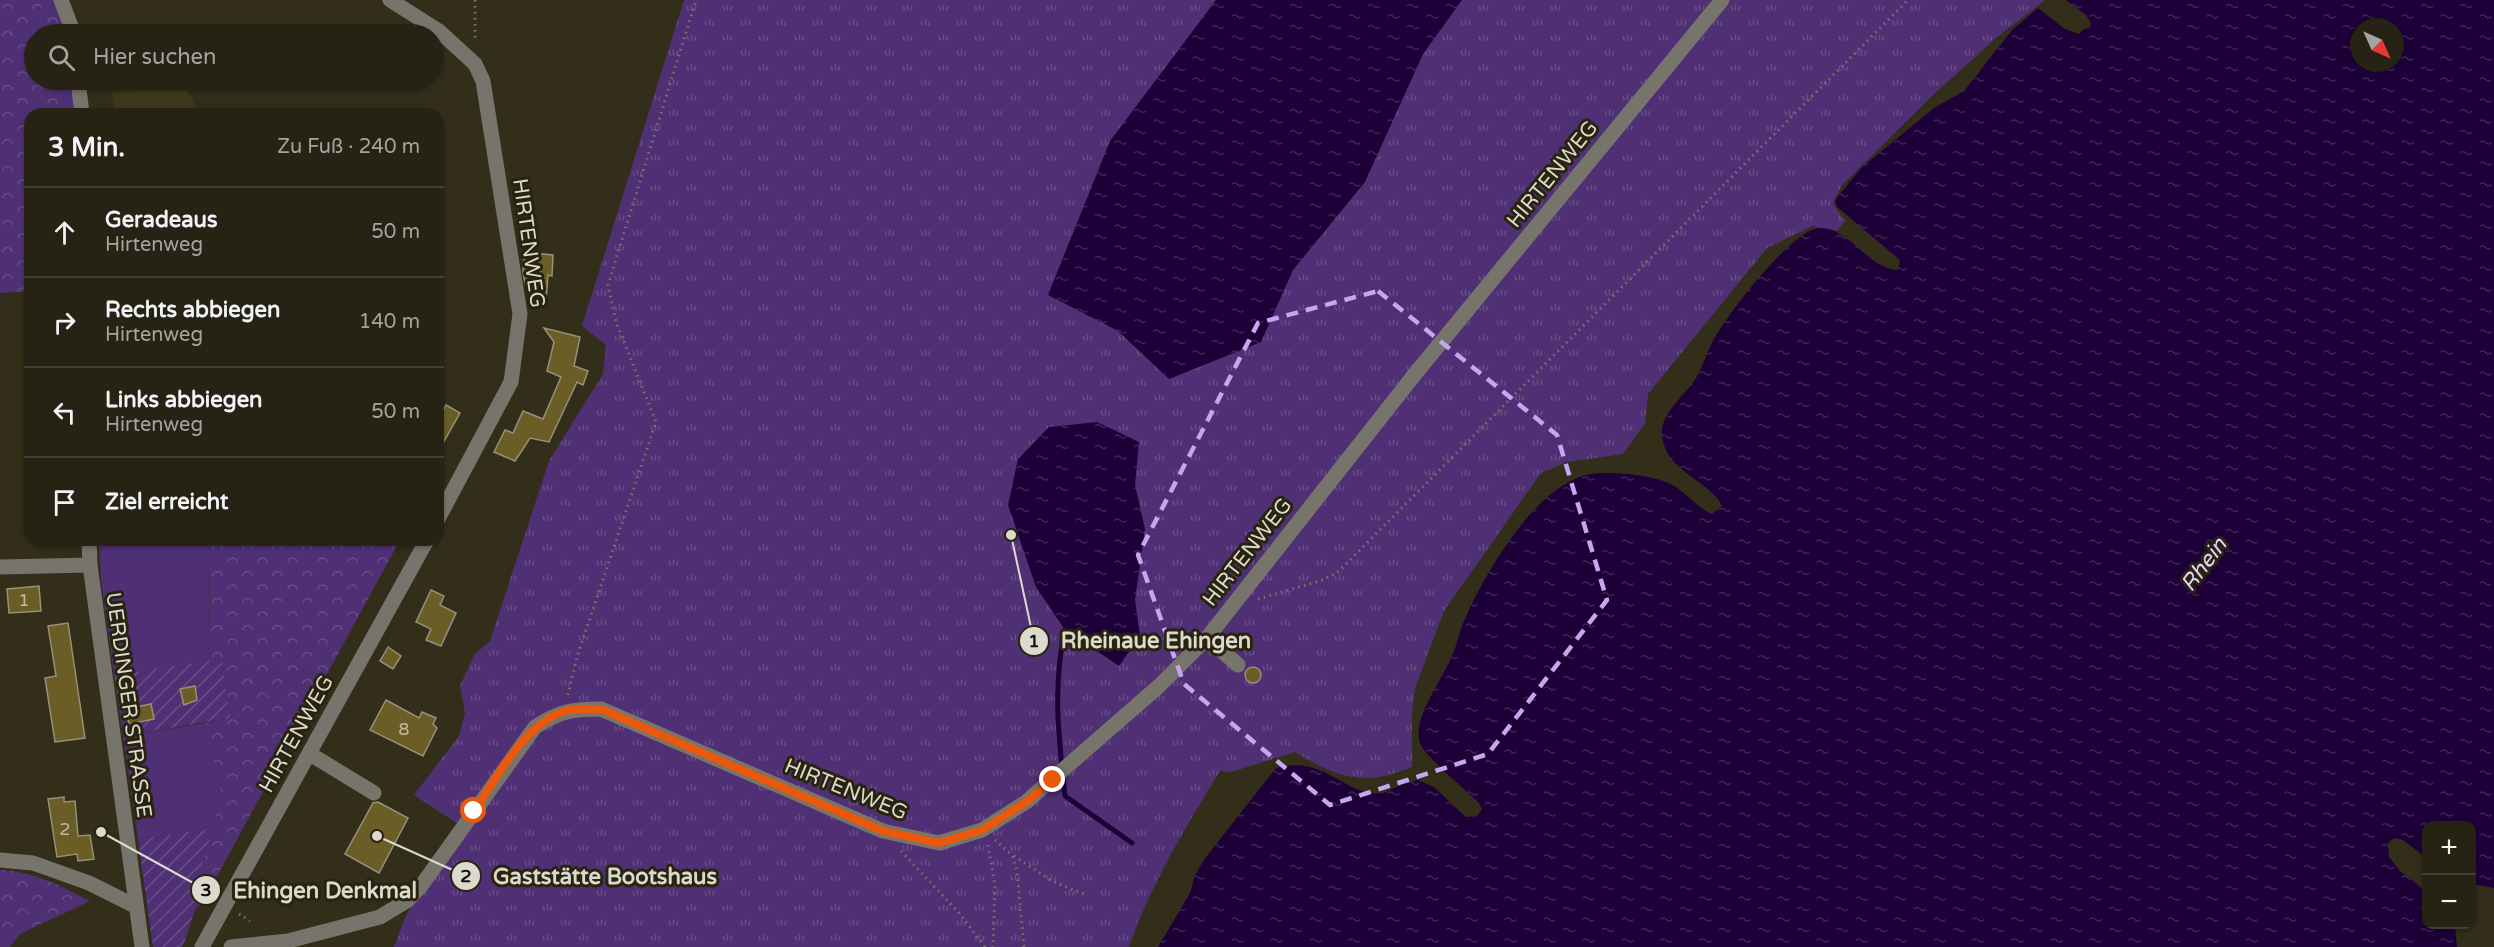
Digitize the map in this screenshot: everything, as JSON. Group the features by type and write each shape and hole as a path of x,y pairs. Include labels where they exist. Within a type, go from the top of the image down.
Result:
{"street":[{"path":"61,0 70,24"},
{"name":"HIRTENWEG","path":"390,0 428,24"},
{"name":"HIRTENWEG","path":"231,947 288,941 380,917 408,900 421,886 535,727 553,715 571,709 601,709 883,831 939,843 982,830 1026,802 1072,764 1173,673 1207,638 1423,365 1722,0"},
{"name":"HIRTENWEG","path":"444,36 475,64 483,81 520,314 511,382 444,508"},
{"path":"79,90 81,108"},
{"name":"UERDINGER STRASSE","path":"89,546 142,947"},
{"name":"HIRTENWEG","path":"201,947 424,546"},
{"path":"0,567 90,565"},
{"path":"1207,638 1238,665"},
{"path":"310,754 374,793"},
{"path":"0,860 33,863 90,883 135,906"}],"path":[{"path":"475,0 475,64"},
{"path":"564,711 577,657 656,422 616,322 608,285 696,0"},
{"path":"1229,608 1323,580 1339,572 1908,0"},
{"path":"982,830 1012,855 1052,881 1084,894"},
{"path":"982,830 991,851 995,886 993,947"},
{"path":"883,831 959,913 985,947"},
{"path":"1012,855 1017,871 1024,947"}],"highlighted area":[{"path":"1378,291 1557,435 1607,600 1488,754 1330,805 1184,684 1138,555 1258,323"}],"shaded area":[{"path":"187,90 196,108 113,108 112,91"}],"green space":[{"path":"0,0 58,0 65,24 24,24 24,90 74,90 75,108 24,108 24,291 0,293"},
{"path":"684,0 2045,0 1996,38 1933,95 1841,186 1833,204 1845,221 1837,231 1813,226 1767,248 1648,394 1645,424 1623,454 1567,462 1541,473 1444,611 1415,688 1412,712 1412,767 1380,777 1352,777 1325,768 1295,752 1231,772 1220,771 1158,879 1129,947 394,947 406,915 464,828 414,795 459,736 465,713 460,686 474,655 490,641 549,461 603,374 606,345 582,326"},
{"path":"99,546 209,546 208,662 114,675 101,580"},
{"path":"209,546 397,546 203,902 195,910 199,896 195,885 214,828 221,781 200,724 231,718 221,660 208,662"},
{"path":"221,659 231,718 123,736 114,675"},
{"path":"200,724 221,780 214,828 138,839 123,736"},
{"path":"214,828 195,885 199,896 182,947 153,947 138,839"},
{"path":"0,870 35,876 90,901 20,934 10,947 0,947"}],"water":[{"path":"1216,0 1462,0 1423,54 1365,182 1293,270 1261,342 1169,379 1118,331 1048,295 1110,141"},
{"name":"Rhein","path":"2066,0 2494,0 2494,888 2476,885 2476,821 2422,821 2422,855 2403,840 2394,838 2388,843 2389,857 2400,871 2422,888 2422,929 2455,929 2457,947 1158,947 1190,893 1195,875 1206,857 1276,768 1293,765 1308,767 1370,793 1383,793 1418,780 1434,787 1466,817 1477,816 1482,809 1478,802 1427,754 1419,740 1419,730 1425,709 1452,656 1462,625 1473,602 1515,533 1551,494 1571,481 1591,474 1611,473 1658,479 1676,487 1702,509 1712,514 1722,506 1716,497 1671,458 1665,448 1662,427 1669,412 1696,378 1720,329 1745,294 1794,242 1808,232 1820,228 1830,229 1840,234 1877,263 1898,270 1900,260 1837,207 1835,200 1862,167 1934,108 1964,91 2012,30 2038,8 2065,29 2079,34 2084,29 2090,28 2091,23 2086,15"},
{"path":"1097,422 1139,442 1135,485 1145,529 1135,600 1140,636 1119,666 1065,630 1036,587 1008,505 1018,459 1049,427"}],"building":[{"path":"524,252 553,255 552,276 548,275 546,301 529,299 530,284 525,284 523,272"},
{"path":"544,328 580,337 574,366 588,371 583,385 577,382 549,442 530,438 515,461 494,452 505,430 513,433 523,411 543,419 561,377 547,371 554,342"},
{"path":"446,405 460,413 444,441"},
{"path":"39,586 41,611 9,613 7,589"},
{"path":"431,590 444,596 440,605 456,613 441,646 426,640 431,629 416,622"},
{"path":"68,623 85,738 55,742 45,678 56,676 48,626"},
{"path":"388,647 401,656 393,669 380,661"},
{"path":"1250,667 1256,667 1261,675 1259,681 1250,683 1245,678 1245,672"},
{"path":"195,686 197,700 184,705 180,689"},
{"path":"386,700 419,718 422,712 436,718 433,724 437,728 423,756 370,730"},
{"path":"151,704 154,719 129,724 126,709"},
{"path":"64,797 64,802 75,801 78,836 90,835 94,859 78,861 77,854 57,857 48,799"},
{"path":"378,802 408,818 379,873 345,854 373,803"}],"waterway":[{"path":"1065,630 1058,693 1065,796 1132,843"}],"place":[{"name":"Rheinaue Ehingen","path":"1011,535"},
{"name":"Ehingen Denkmal","path":"101,832"},
{"name":"Gaststätte Bootshaus","path":"377,836"}],"route":[{"path":"474,811 535,727 553,715 571,709 601,709 883,831 939,843 982,830 1026,802 1053,780"}]}
